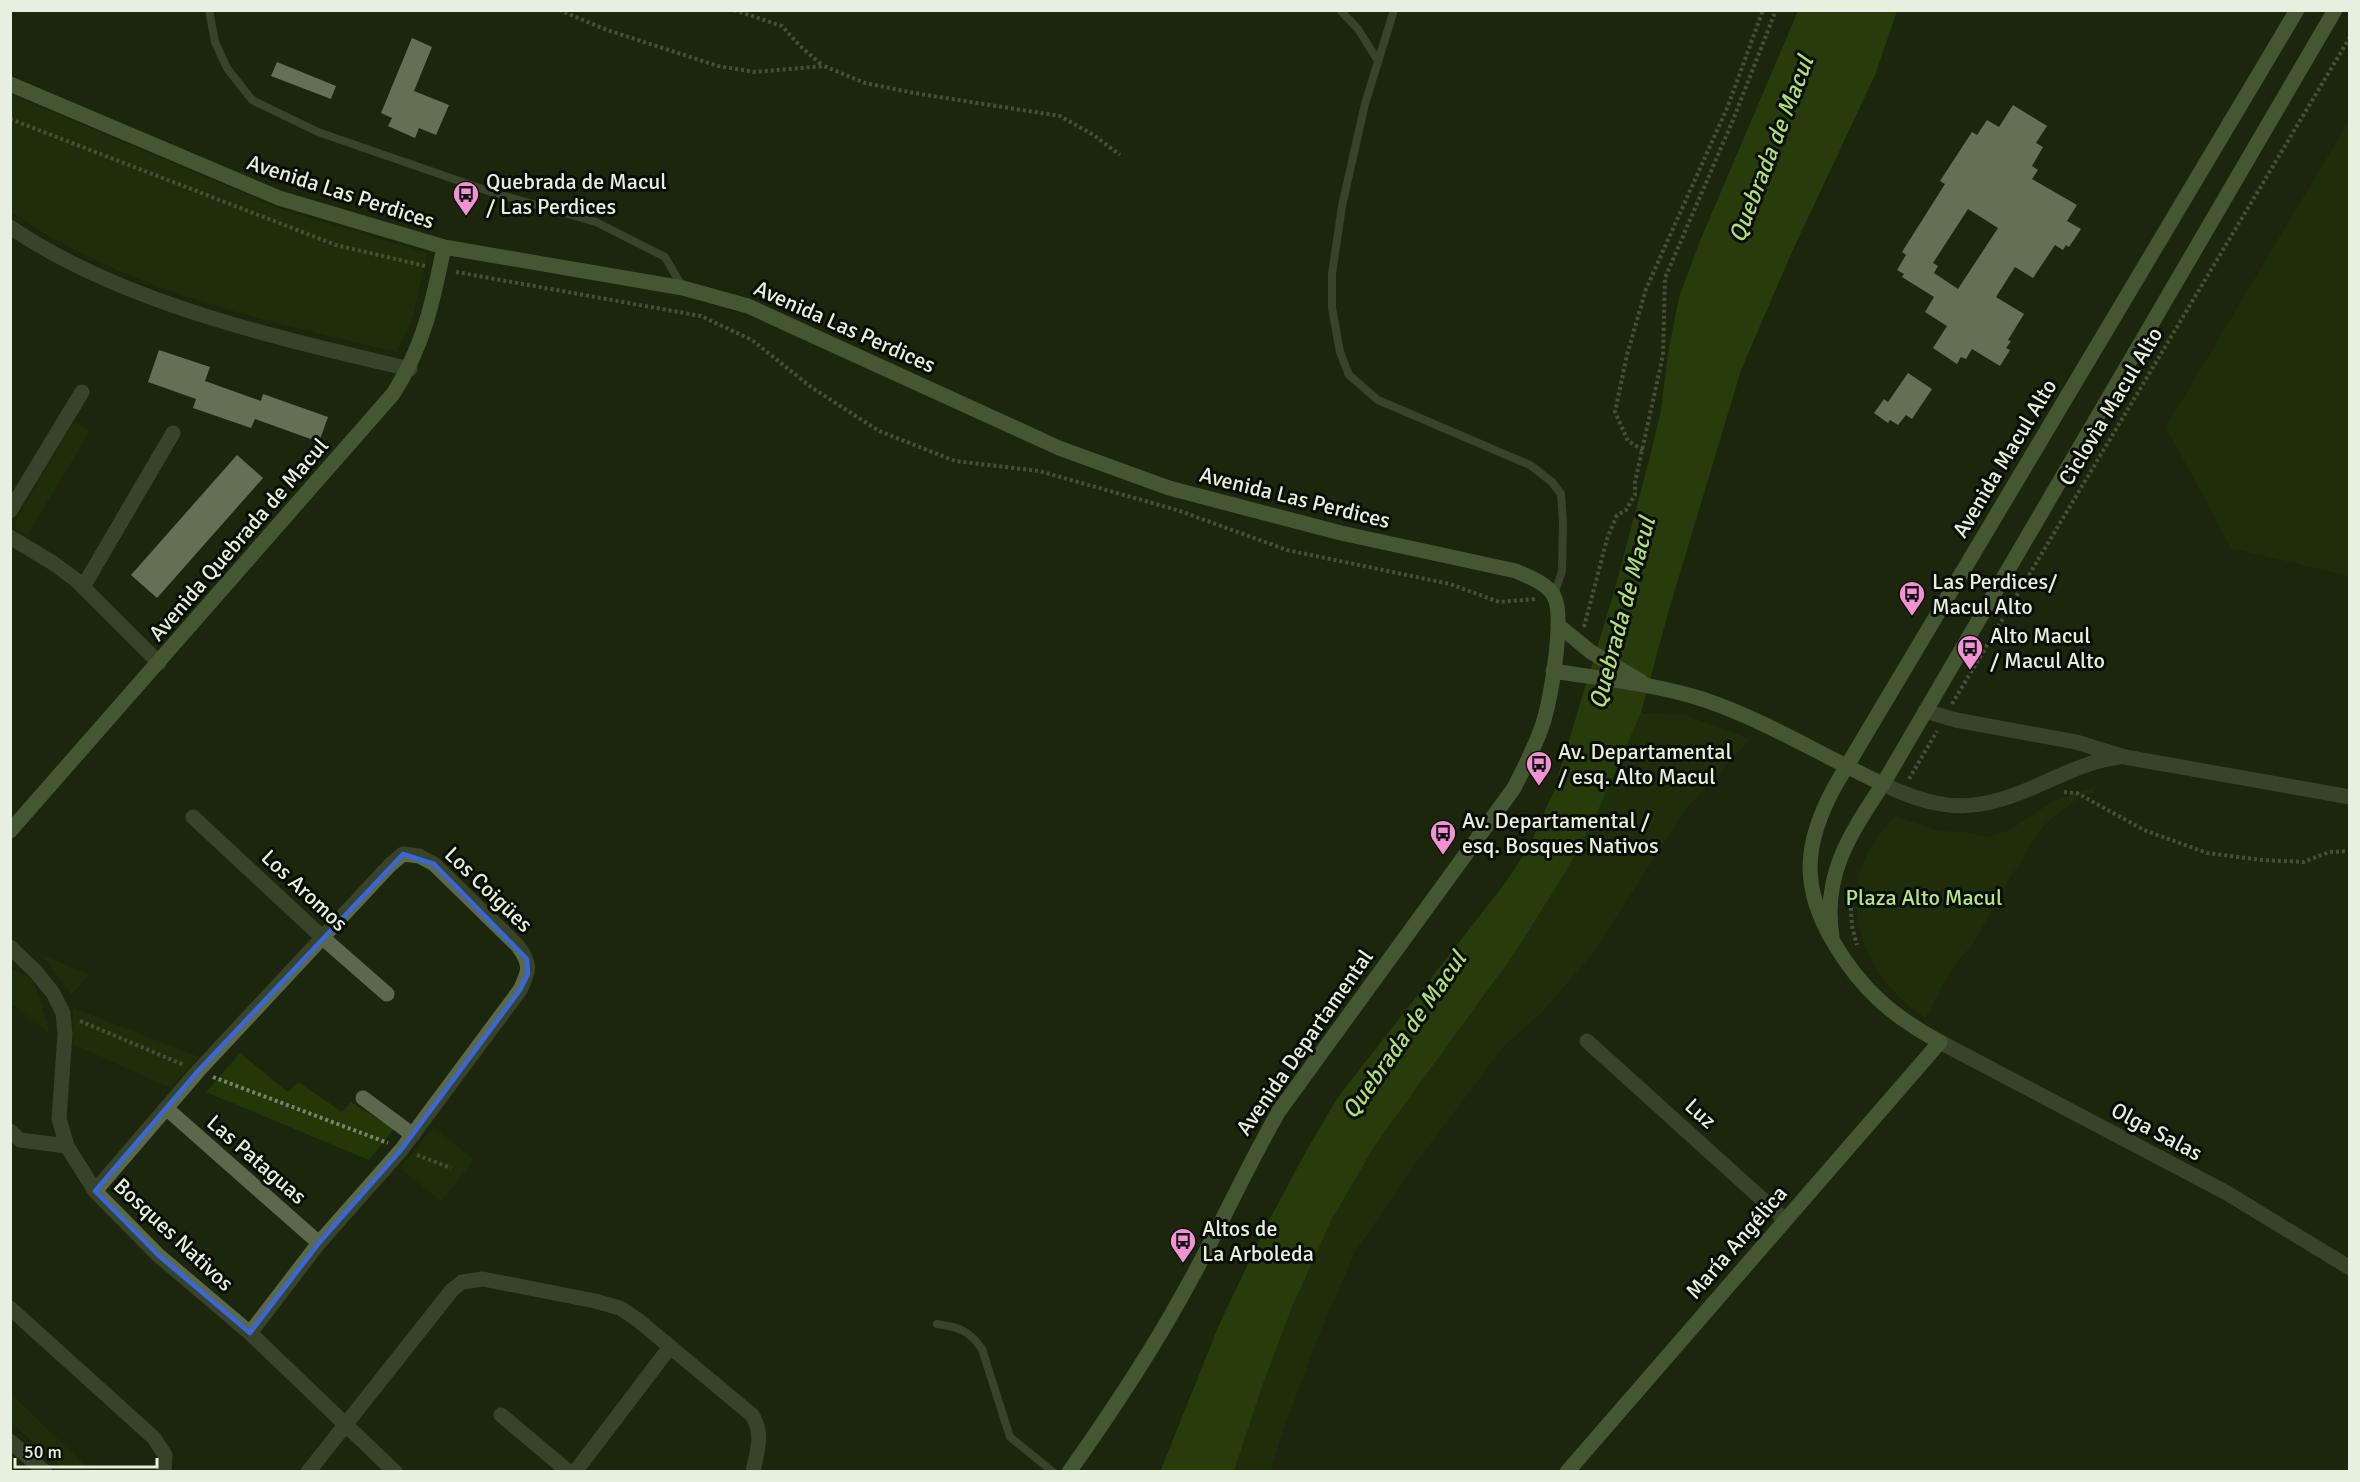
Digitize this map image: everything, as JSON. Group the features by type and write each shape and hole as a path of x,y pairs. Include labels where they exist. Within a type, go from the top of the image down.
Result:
{"street":[{"name":"Avenida Macul Alto","path":"1940,1042 1918,1030 1883,1005 1856,977 1824,929 1813,900 1810,876 1811,852 1819,819 1847,766 2296,10"},
{"name":"Avenida Macul Alto","path":"1833,942 1830,906 1835,871 1851,834 1883,784 2335,10"},
{"name":"Avenida Las Perdices","path":"10,84 279,198 444,247 682,288 748,306 1059,448 1119,471 1169,489 1330,530 1516,571 1542,584 1556,602"},
{"path":"10,227 66,260 118,284 167,302 249,329 410,369"},
{"name":"Avenida Quebrada de Macul","path":"10,831 376,415 410,369 422,340 434,300 444,247"},
{"path":"10,511 82,392"},
{"path":"83,587 173,433"},
{"path":"10,537 52,563 83,587 159,663"},
{"path":"1556,602 1558,625 1553,671 1653,687 1707,700 1737,712 1900,793 1931,803 1961,807 1988,804 2039,785 2078,766 2098,760 2124,757"},
{"path":"1558,625 1585,649 1653,687"},
{"name":"Avenida Departamental","path":"1069,1472 1164,1328 1223,1219 1248,1165 1279,1111 1514,788 1532,753 1545,719 1553,671"},
{"path":"1925,711 1944,718 2076,742 2124,757 2349,797"},
{"name":"Los Aromos","path":"193,817 387,994"},
{"name":"Los Coigües","path":"95,1191 198,1071 390,865 403,854 419,856 434,864 518,946 527,958 528,974 520,990 413,1135 318,1243 250,1333"},
{"name":"Bosques Nativos","path":"10,947 36,972 53,993 63,1013 65,1034 59,1119 67,1146 95,1191 158,1255 250,1333 395,1472"},
{"name":"Bosques Nativos","path":"10,958 36,972"},
{"name":"Luz","path":"1587,1041 1785,1220"},
{"name":"María Angélica","path":"1567,1472 1940,1042"},
{"name":"Olga Salas","path":"1940,1042 2228,1193 2349,1268"},
{"path":"363,1098 413,1135"},
{"name":"Las Pataguas","path":"166,1108 318,1243"},
{"path":"10,1131 20,1140 67,1146"},
{"path":"308,1472 452,1290 462,1282 483,1279 620,1308 638,1320 752,1414 758,1424 761,1437 753,1472"},
{"path":"10,1308 154,1438 165,1455 164,1472"},
{"path":"575,1472 670,1347"},
{"path":"501,1415 569,1472"},
{"path":"10,1441 45,1472"}],"lane":[{"path":"209,10 215,42 227,68 252,99 318,132 494,193 596,222 665,256 682,288"},
{"path":"1340,10 1358,29 1378,61"},
{"path":"1394,10 1365,104 1342,206 1332,274 1332,308 1340,352 1349,375 1378,400 1530,465 1552,482 1561,494 1563,523 1562,571 1556,602"},
{"path":"937,1324 957,1326 975,1339 982,1349 1010,1437 1053,1472"}],"path":[{"path":"559,10 607,30 718,66 754,72 824,66"},
{"path":"734,10 782,26 799,45 824,66 865,83 1060,116 1095,136 1120,155"},
{"path":"1643,450 1628,441 1615,412 1627,355 1646,289 1728,106 1763,10"},
{"path":"1585,649 1607,539 1617,515 1626,510 1635,495 1635,482 1663,355 1665,278 1733,120 1776,10"},
{"name":"Ciclovìa Macul Alto","path":"1900,793 2349,37"},
{"path":"10,119 336,246 439,269 701,315 752,340 811,387 879,431 955,461 1039,471 1177,510 1287,550 1450,584 1499,602 1536,599 1556,602"},
{"path":"2039,785 2054,792 2077,793 2144,830 2207,853 2260,860 2304,862 2329,852 2349,851"},
{"path":"1850,891 1852,926 1859,951"},
{"path":"63,1013 198,1071 451,1168"}],"highlighted area":[{"path":"403,854 434,864 527,959 528,974 520,990 402,1149 319,1243 250,1333 158,1255 95,1191 198,1071"}],"green space":[{"path":"10,94 283,210 427,253 413,316 397,352 296,328 196,300 100,262 55,239 11,212"},
{"path":"2349,121 2350,576 2231,548 2166,427"},
{"path":"74,422 90,431 27,535 16,529 16,520"},
{"path":"1641,713 1685,715 1750,739 1685,810 1593,953 1544,1010 1503,1047 1415,1164 1355,1252 1319,1335 1281,1436 1271,1471 1234,1472 1263,1384 1292,1307 1332,1219 1375,1145 1514,954 1565,873 1596,815"},
{"name":"Plaza Alto Macul","path":"2096,786 2094,793 2082,795 2046,823 2029,847 2023,861 2012,874 1973,944 1957,962 1942,986 1926,1018 1906,1004 1875,966 1864,944 1858,921 1856,898 1860,874 1869,850 1894,816 1939,831 1965,832 1987,837 2008,831 2054,801"},
{"path":"41,955 89,974 72,994"},
{"path":"11,968 34,981 50,1034 14,1005 11,1007"},
{"path":"73,1008 199,1057 170,1088 73,1044"},
{"path":"240,1053 288,1092 298,1082 342,1112 351,1102 394,1129 369,1160 206,1092"},
{"path":"433,1127 474,1160 441,1201 400,1168"},
{"path":"11,1394 91,1471 66,1471 11,1422"}],"water":[{"name":"Quebrada de Macul","path":"1798,11 1897,11 1875,75 1791,254 1741,370 1668,613 1641,713 1596,815 1565,873 1514,954 1375,1145 1332,1219 1292,1307 1234,1471 1160,1472 1219,1325 1263,1232 1304,1155 1338,1097 1503,886 1528,849 1553,793 1614,592 1650,457 1661,410 1668,354 1679,297 1700,241"}],"building":[{"path":"412,38 432,47 414,91 449,105 436,135 419,128 415,138 388,126 392,118 381,113"},
{"path":"277,62 336,86 331,99 271,76"},
{"path":"2013,105 2047,126 2036,143 2043,147 2032,166 2038,170 2032,179 2077,205 2067,221 2081,229 2069,247 2066,245 2063,250 2055,245 2033,278 2015,267 1996,297 2024,314 2008,340 2011,341 2006,348 2010,350 2000,366 1972,349 1966,359 1961,357 1957,364 1933,348 1947,326 1925,312 1934,297 1902,277 1904,274 1897,270 1906,255 1902,252 1945,184 1940,181 1972,132 1977,135 1987,120 1999,127","holes":["1968,209 1998,228 1958,289 1934,273 1938,266 1933,263"]},
{"path":"159,350 210,367 205,381 261,401 263,394 328,417 319,442 255,419 251,428 193,408 196,399 148,382"},
{"path":"1908,373 1932,389 1912,419 1906,415 1898,425 1890,420 1888,423 1874,413 1884,399 1888,402"},
{"path":"237,455 263,478 157,598 131,575"}],"place":[{"name":"Quebrada de Macul / Las Perdices","path":"466,217"},
{"name":"Las Perdices/ Macul Alto","path":"1912,617"},
{"name":"Alto Macul / Macul Alto","path":"1970,671"},
{"name":"Av. Departamental / esq. Alto Macul","path":"1539,787"},
{"name":"Av. Departamental / esq. Bosques Nativos","path":"1443,856"},
{"name":"Altos de La Arboleda","path":"1183,1264"}]}
